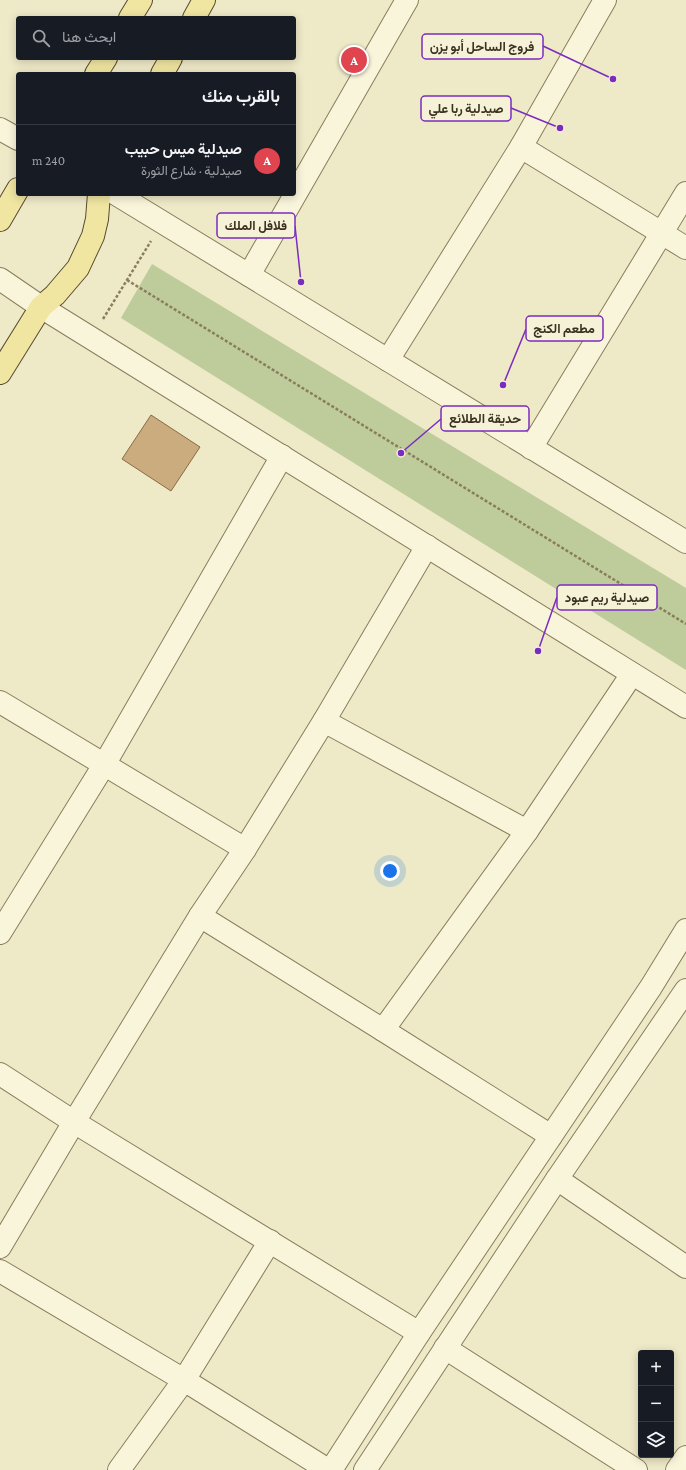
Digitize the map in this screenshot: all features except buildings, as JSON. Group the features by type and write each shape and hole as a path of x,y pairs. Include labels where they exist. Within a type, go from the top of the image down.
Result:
{"main road":[{"path":"131,16 141,0"},
{"path":"195,16 204,0"},
{"path":"97,72 105,60"},
{"path":"163,72 170,60"},
{"path":"0,220 16,192"},
{"path":"0,373 41,306 67,283 86,253 97,219 99,196"}],"street":[{"path":"296,193 407,0"},
{"path":"388,360 521,147 605,0"},
{"path":"0,129 16,138"},
{"path":"521,147 686,248"},
{"path":"532,448 686,193"},
{"path":"119,196 685,540"},
{"path":"249,275 294,196"},
{"path":"0,278 91,338 686,707"},
{"path":"0,932 104,765 282,456"},
{"path":"0,1247 74,1122 200,916 245,849 324,722 427,546"},
{"path":"383,1030 527,830 632,674"},
{"path":"0,702 245,849"},
{"path":"324,722 527,830"},
{"path":"200,916 551,1136"},
{"path":"0,1271 184,1380 330,1470 419,1333 651,987 686,930"},
{"path":"365,1470 557,1179 683,1001"},
{"path":"0,1074 74,1122 419,1333"},
{"path":"557,1179 686,1267"},
{"path":"119,1470 184,1380 270,1241"},
{"path":"445,1348 636,1470"},
{"path":"677,1470 686,1457"}],"path":[{"path":"91,338 162,222"},
{"path":"127,280 686,624"}],"green space":[{"path":"152,264 686,588 686,670 121,318"}],"place":[{"name":"صيدلية ميس حبيب","path":"354,60"},
{"name":"فروج الساحل أبو يزن","path":"613,79"},
{"name":"صيدلية ربا علي","path":"560,128"},
{"name":"فلافل الملك","path":"301,282"},
{"name":"مطعم الكنج","path":"503,385"},
{"name":"حديقة الطلائع","path":"401,453"},
{"name":"صيدلية ريم عبود","path":"538,651"}]}
